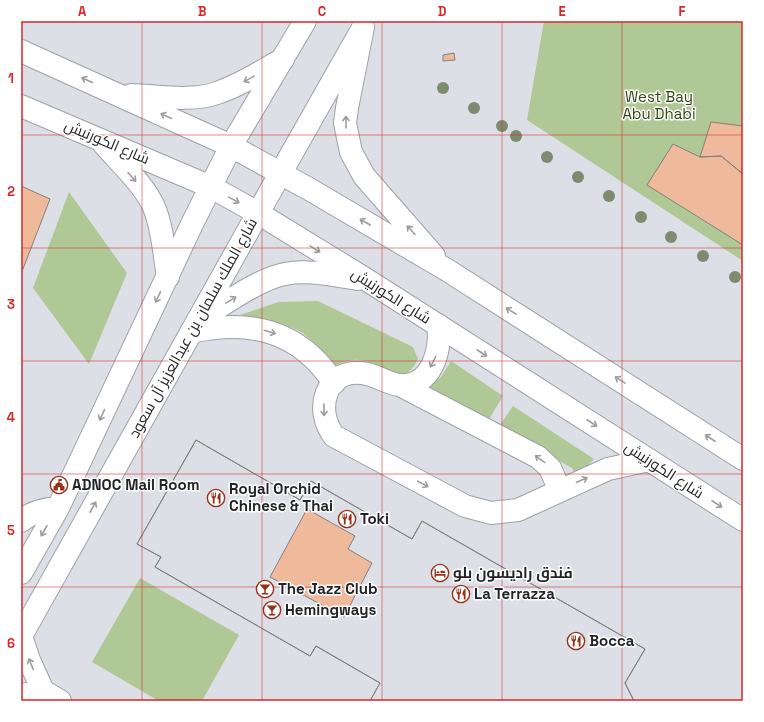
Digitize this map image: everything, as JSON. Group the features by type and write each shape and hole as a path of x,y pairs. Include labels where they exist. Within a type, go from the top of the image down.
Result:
{"main road":[{"path":"21,573 58,508 210,187 231,146 305,21"},
{"path":"365,24 346,108 345,123 351,152 364,176 447,270"},
{"name":"شارع الملك سلمان بن عبدالعزيز آل سعود","path":"21,636 365,24"},
{"path":"21,51 122,95 231,146 280,173 447,270 741,456"},
{"path":"122,95 190,97 216,94 242,83 283,59"},
{"name":"شارع الكورنيش","path":"21,106 97,137 210,187 258,213 367,280 743,520"},
{"path":"97,137 140,186 153,206 161,230 168,277"},
{"path":"194,326 263,282 285,274 307,273 367,280"},
{"path":"400,385 416,382 423,378 430,369 436,359 439,348 438,325"},
{"path":"194,326 250,327 270,331 300,346 324,369 334,383"},
{"path":"560,491 555,475 538,457 400,385 361,373 342,377 334,383 324,400 324,419 334,436 465,506 491,513 511,511 530,506 608,469 649,460"},
{"path":"21,521 32,513 43,509 58,508"},
{"path":"21,636 29,660 52,696"},
{"path":"21,695 52,696"}],"green space":[{"name":"West Bay Abu Dhabi","path":"544,21 743,21 743,261 527,120"},
{"path":"69,192 127,273 89,364 33,288"},
{"path":"318,301 413,347 418,359 411,369 404,374 389,372 363,361 346,361 333,366 320,349 298,330 274,322 240,315 279,302"},
{"path":"451,361 503,396 488,421 428,386 441,377"},
{"path":"513,406 594,459 577,477 572,468 498,428"},
{"path":"140,578 239,635 202,701 159,701 92,662"}],"building":[{"path":"454,53 455,60 443,61 443,55"},
{"path":"711,122 743,126 743,174 721,156 700,157"},
{"path":"673,144 700,157 721,156 743,174 743,245 647,185"},
{"path":"21,186 50,199 21,274"},
{"name":"فندق راديسون بلو","path":"196,440 300,500 311,481 412,539 422,521 645,649 625,683 634,701 370,701 380,683 316,646 310,656 155,567 161,557 137,544","holes":["307,509 355,536 348,549 372,563 344,617 270,577"]},
{"name":"فندق راديسون بلو","path":"196,440 300,500 311,481 412,539 422,521 645,649 625,683 634,701 370,701 380,683 316,646 310,656 155,567 161,557 137,544"}],"place":[{"name":"ADNOC Mail Room","path":"59,485"},
{"name":"Royal Orchid Chinese & Thai","path":"216,498"},
{"name":"Toki","path":"347,519"},
{"name":"فندق راديسون بلو","path":"440,573"},
{"name":"The Jazz Club","path":"265,589"},
{"name":"La Terrazza","path":"461,594"},
{"name":"Hemingways","path":"272,610"},
{"name":"Bocca","path":"576,641"}]}
